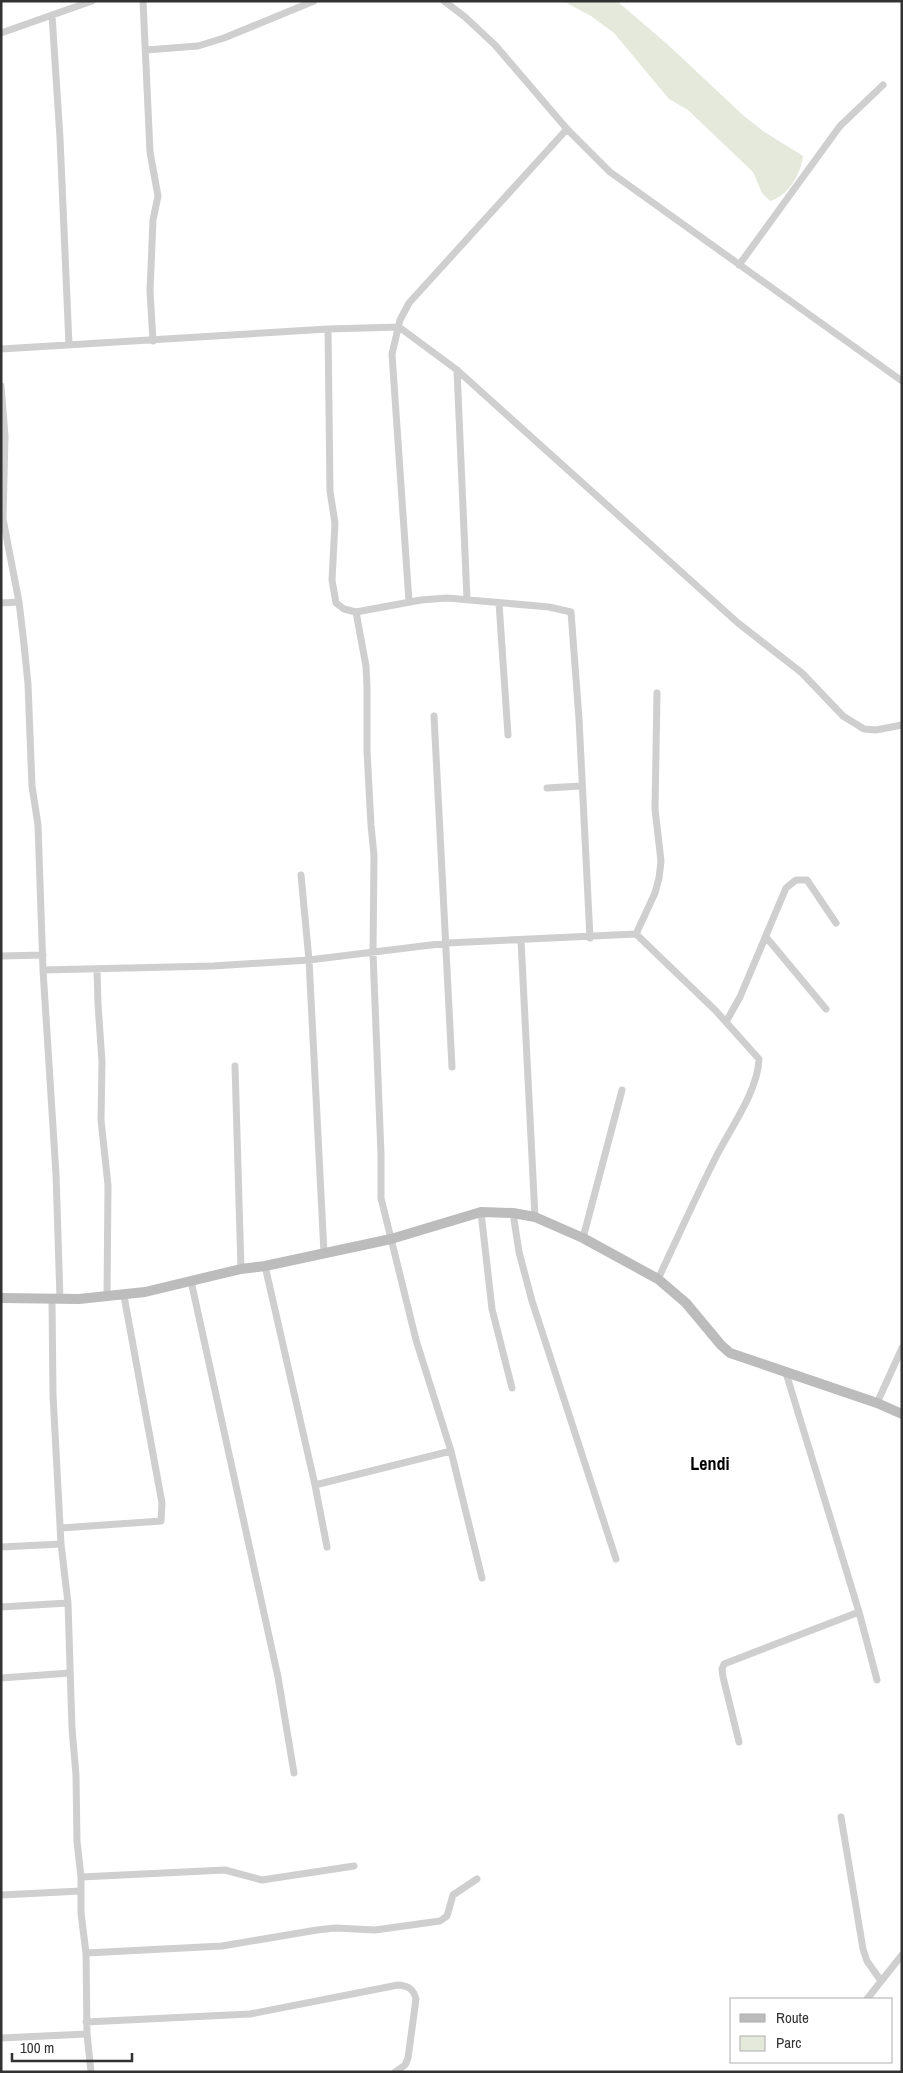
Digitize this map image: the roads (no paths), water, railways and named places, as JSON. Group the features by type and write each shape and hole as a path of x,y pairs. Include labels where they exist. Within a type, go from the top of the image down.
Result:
{"main road":[{"path":"1,1298 56,1299 124,1296 241,1269 265,1266 391,1238 480,1212 513,1214 535,1217 583,1238 658,1279 686,1303 730,1353 877,1403 902,1414"}],"street":[{"path":"1,33 92,1"},
{"path":"143,1 150,152 158,196 153,220 150,291 153,341"},
{"path":"146,50 198,46 224,38 314,1"},
{"path":"444,1 465,17 495,45 567,129 610,172 902,381"},
{"path":"52,15 60,138 69,344"},
{"path":"739,264 840,126 883,85"},
{"path":"409,602 392,354 399,328 409,303 567,129"},
{"path":"1,349 328,329 399,328 457,370 738,623 802,673 843,716 864,729 876,730 902,725"},
{"path":"328,329 330,491 336,523 332,580 336,603 344,609 356,612 409,602 447,598 549,607 572,612 580,719 581,786 590,938"},
{"path":"457,370 467,599"},
{"path":"1,386 3,436 2,520 19,602 28,684 32,786 38,835 43,970 56,1174 56,1299 53,1395 62,1544 68,1603 72,1728 76,1761 77,1841 86,1953 86,2022 91,2072"},
{"path":"1,603 19,602"},
{"path":"499,604 508,735"},
{"path":"356,612 366,666 367,687 367,751 374,856 373,953 381,1198 416,1340 451,1451 482,1578"},
{"path":"636,934 655,893 661,861 655,809 657,694"},
{"path":"434,716 452,1067"},
{"path":"547,788 581,786"},
{"path":"301,875 309,960 324,1253"},
{"path":"726,1022 740,997 786,888 796,880 807,880 836,923"},
{"path":"43,970 214,966 309,960 446,943 590,938 636,934 726,1022 759,1058 757,1076 658,1279"},
{"path":"766,937 826,1009"},
{"path":"521,940 535,1217"},
{"path":"1,956 43,955"},
{"path":"98,968 98,1004 102,1062 101,1120 108,1184 108,1296"},
{"path":"236,1066 241,1269"},
{"path":"583,1238 622,1090"},
{"path":"480,1212 492,1309 512,1388"},
{"path":"513,1214 519,1252 530,1292 616,1559"},
{"path":"265,1266 327,1546"},
{"path":"191,1281 278,1677 294,1773"},
{"path":"61,1528 161,1521 162,1503 124,1296"},
{"path":"877,1403 902,1348"},
{"path":"786,1373 859,1612 877,1680"},
{"path":"315,1485 451,1451"},
{"path":"1,1547 62,1544"},
{"path":"1,1607 68,1603"},
{"path":"739,1742 723,1677 722,1670 724,1664 859,1612"},
{"path":"1,1678 70,1673"},
{"path":"841,1817 864,1950 867,1961 881,1981"},
{"path":"81,1876 225,1870 262,1880 354,1866"},
{"path":"86,1953 222,1946 317,1930 335,1928 374,1930 440,1920 447,1916 453,1896 477,1879"},
{"path":"1,1895 81,1891"},
{"path":"868,1998 902,1955"},
{"path":"86,2022 250,2014 398,1985 408,1986 414,1991 416,1999 408,2058 405,2065 395,2072"},
{"path":"1,2038 87,2034"}],"district":[{"name":"Lendi","path":"710,1463"}]}
